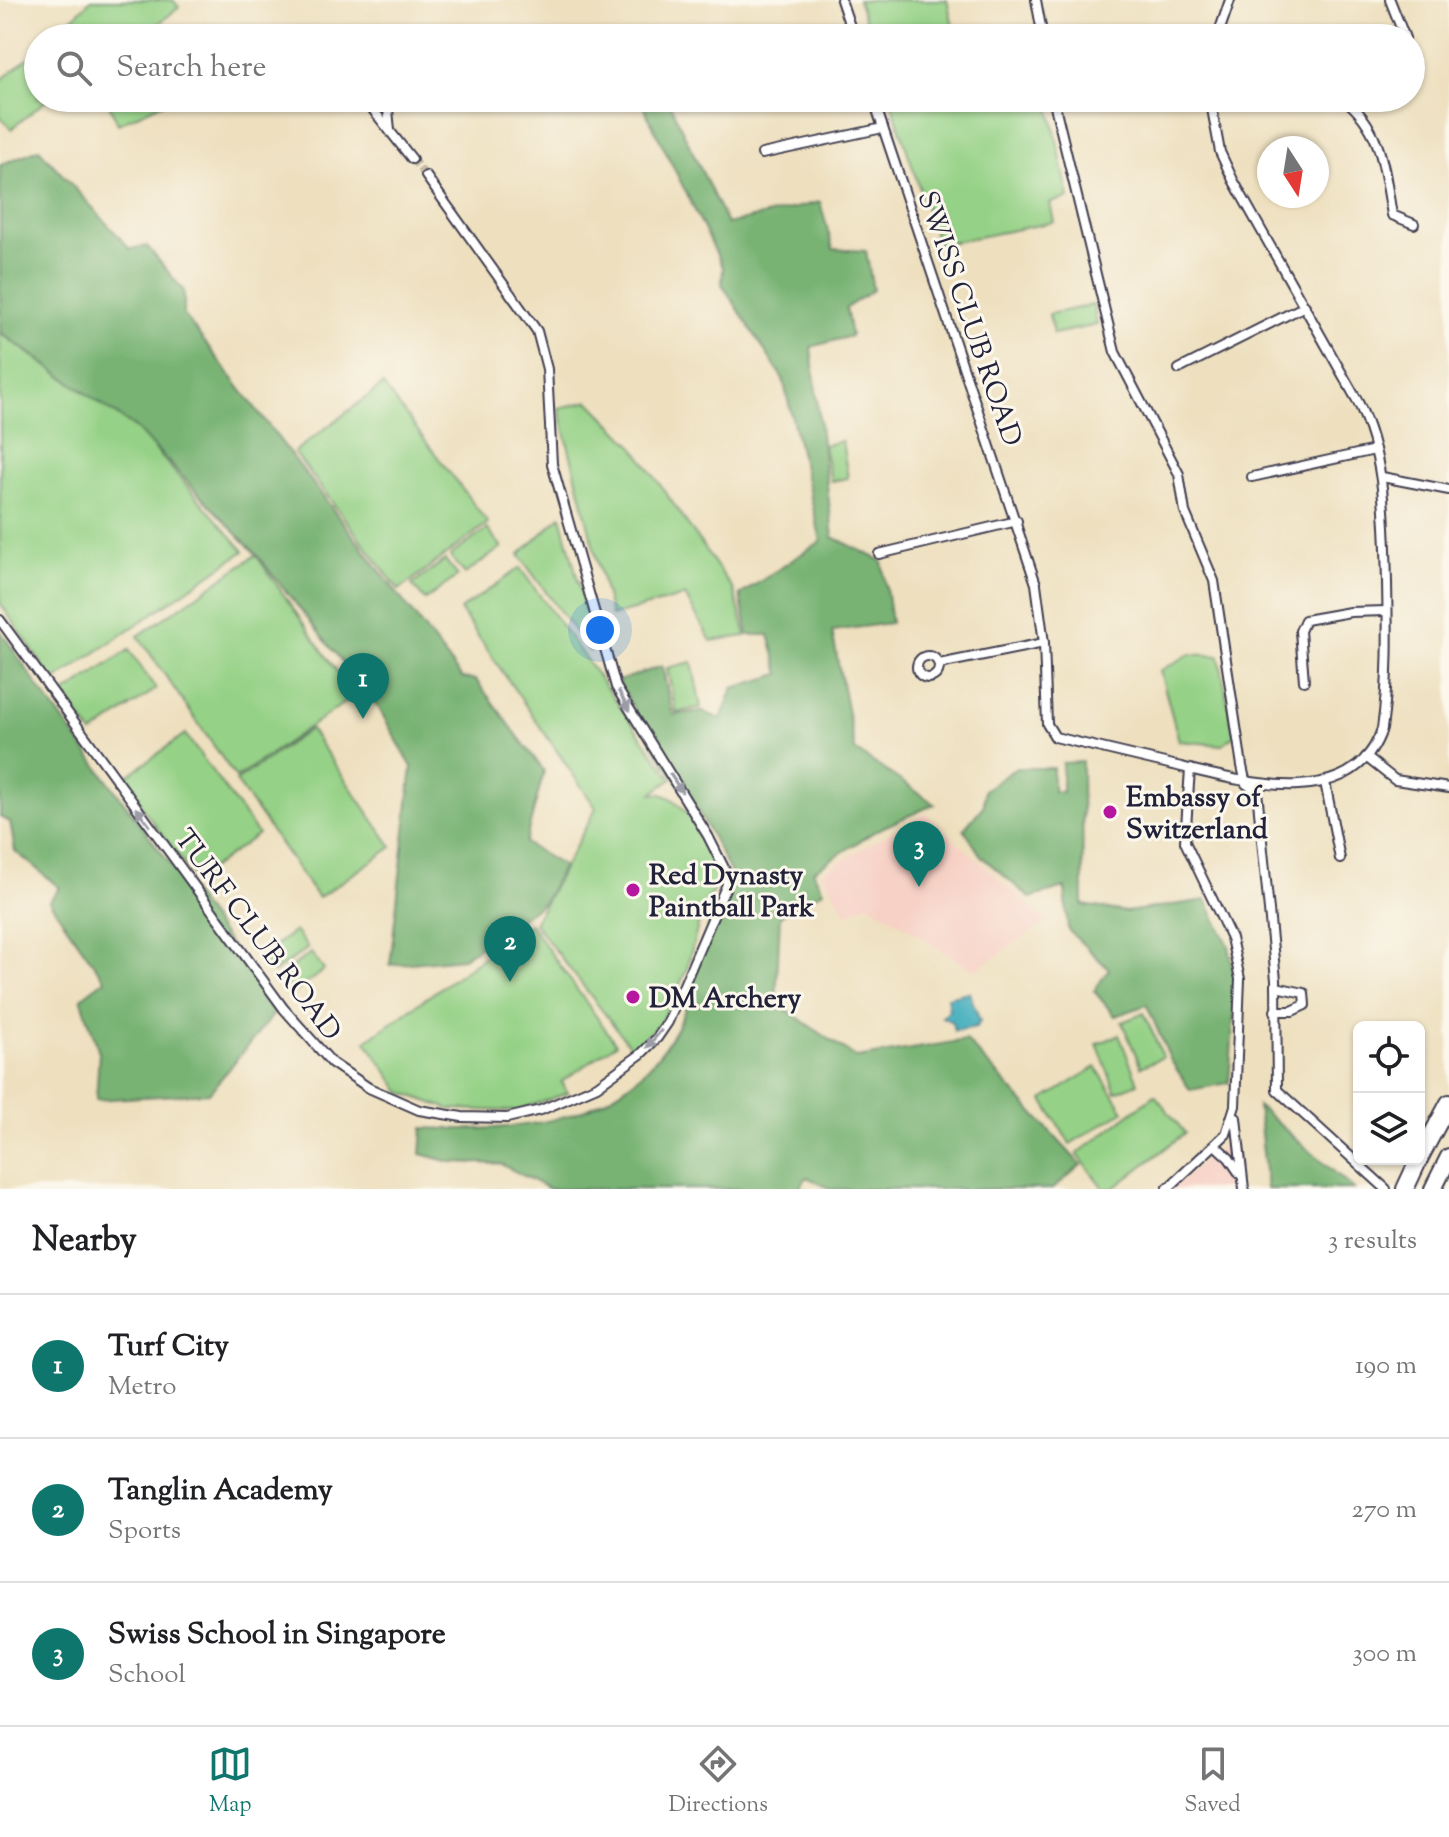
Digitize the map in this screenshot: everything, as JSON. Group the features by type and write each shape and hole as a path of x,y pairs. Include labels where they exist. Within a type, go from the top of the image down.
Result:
{"highway":[{"path":"1425,1148 1449,1103"},
{"path":"1433,1189 1449,1157"},
{"path":"1407,1184 1416,1165"}],"street":[{"path":"841,0 849,24"},
{"path":"1036,0 1040,24"},
{"path":"1222,24 1230,0"},
{"path":"1390,0 1399,24"},
{"path":"376,112 412,159"},
{"path":"387,112 390,131"},
{"name":"SWISS CLUB ROAD","path":"878,112 1017,521 1040,599 1047,724 1055,737 1190,769"},
{"path":"1056,112 1115,352 1179,474 1185,512 1214,581 1246,784 1257,791 1276,987 1277,1090 1386,1189"},
{"path":"1167,1189 1216,1146 1233,1122 1235,1106 1240,979 1231,938 1185,842 1190,769 1246,784 1325,782 1348,773 1378,743 1387,699 1382,477 1371,430 1233,180 1220,152 1213,112"},
{"path":"1361,112 1379,143 1392,215 1414,224"},
{"path":"762,154 883,128"},
{"name":"TURF CLUB ROAD","path":"0,620 262,980 320,1052 369,1088 419,1110 462,1117 507,1118 541,1110 593,1088 641,1054 668,1022 727,884 725,870 708,836 616,687 552,464 547,369 537,331 426,176"},
{"path":"1179,369 1305,306"},
{"path":"1252,477 1375,450"},
{"path":"1382,477 1449,490"},
{"path":"879,554 1017,521"},
{"path":"1304,681 1300,631 1305,620 1350,612 1387,611"},
{"path":"939,664 1044,643"},
{"path":"1366,757 1395,780 1449,788"},
{"path":"1325,782 1340,859"},
{"path":"1275,1011 1292,1011 1305,1005 1304,993 1276,987"},
{"path":"1235,1106 1244,1189"},
{"path":"1216,1146 1229,1158 1242,1178"}],"shaded area":[{"path":"925,813 1047,922 974,971 868,903 847,914 821,872"},
{"path":"1229,1139 1233,1189 1172,1189"}],"green space":[{"path":"91,0 173,0 179,7 158,24 66,24"},
{"path":"858,0 947,0 953,24 866,24"},
{"path":"24,61 24,112 32,112 11,129 0,116 0,81"},
{"path":"112,112 144,112 118,124"},
{"path":"646,112 674,112 727,224 820,202 833,249 866,251 873,290 846,308 851,336 811,347 833,537 882,561 891,623 832,631 855,750 935,804 877,830 813,871 823,891 780,916 776,1003 857,1058 966,1040 1081,1165 1053,1189 831,1189 807,1177 799,1189 549,1189 501,1164 451,1162 421,1154 423,1128 502,1128 540,1123 576,1113 609,1098 639,1076 665,1047 685,1010 703,940 735,881 701,816 658,753 618,681 662,666 673,715 701,711 721,719 733,688 780,674 769,635 748,635 740,595 821,541 783,379 722,284 723,267"},
{"path":"895,112 1051,112 1069,198 1050,203 1054,222 938,245"},
{"path":"39,149 130,249 147,246 184,291 184,315 462,678 476,680 544,771 525,843 563,866 544,902 463,958 390,965 412,767 378,707 256,554 138,430 0,332 0,165"},
{"path":"1093,305 1097,325 1053,334 1049,314"},
{"path":"0,333 138,430 244,551 54,681 0,603"},
{"path":"383,385 488,523 399,590 294,452"},
{"path":"589,401 634,447 734,591 746,636 711,641 685,596 611,616 559,408"},
{"path":"842,441 848,478 831,481 824,445"},
{"path":"561,516 596,649 589,651 519,555"},
{"path":"487,529 502,547 465,574 450,556"},
{"path":"256,555 354,696 236,778 138,636"},
{"path":"445,560 458,576 425,600 412,585"},
{"path":"520,568 672,779 651,794 675,801 685,811 703,838 721,877 702,910 686,972 661,1022 633,1050 534,923 596,808 460,610"},
{"path":"0,630 39,688 278,1009 209,1093 96,1100 99,1052 81,998 105,980 49,901 60,888 15,851 10,822 0,817"},
{"path":"129,650 156,689 92,734 64,694"},
{"path":"1190,654 1219,656 1234,735 1222,745 1179,741 1160,671"},
{"path":"692,662 701,707 676,713 667,668"},
{"path":"310,729 392,847 318,898 236,781"},
{"path":"185,734 258,834 196,880 122,780"},
{"path":"1082,762 1083,905 1126,912 1206,900 1229,946 1236,987 1229,1083 1190,1090 1170,1059 1147,1005 1115,1016 1094,991 1109,969 1068,930 1065,888 1030,898 981,856 964,829 984,805 984,790 1016,768 1053,768 1053,791 1062,792 1062,763"},
{"path":"530,924 616,1044 561,1082 568,1093 515,1111 449,1109 401,1092 366,1041"},
{"path":"295,931 308,948 273,973 260,956"},
{"path":"311,953 324,970 289,996 276,978"},
{"path":"1144,1013 1163,1057 1141,1067 1122,1022"},
{"path":"1119,1035 1138,1083 1116,1092 1097,1044"},
{"path":"1096,1067 1124,1111 1070,1144 1043,1100"},
{"path":"1155,1095 1185,1133 1113,1189 1104,1189 1077,1154"},
{"path":"1258,1106 1354,1189 1267,1189"}],"water":[{"path":"969,992 980,1021 976,1027 954,1031 952,1022 942,1017 949,1010 947,997"}],"tunnel":[{"path":"412,159 426,176"}],"place":[{"name":"Turf City","path":"363,719"},
{"name":"Embassy of Switzerland","path":"1110,812"},
{"name":"Swiss School in Singapore","path":"919,887"},
{"name":"Red Dynasty Paintball Park","path":"633,890"},
{"name":"Tanglin Academy","path":"510,982"},
{"name":"DM Archery","path":"633,997"}]}
